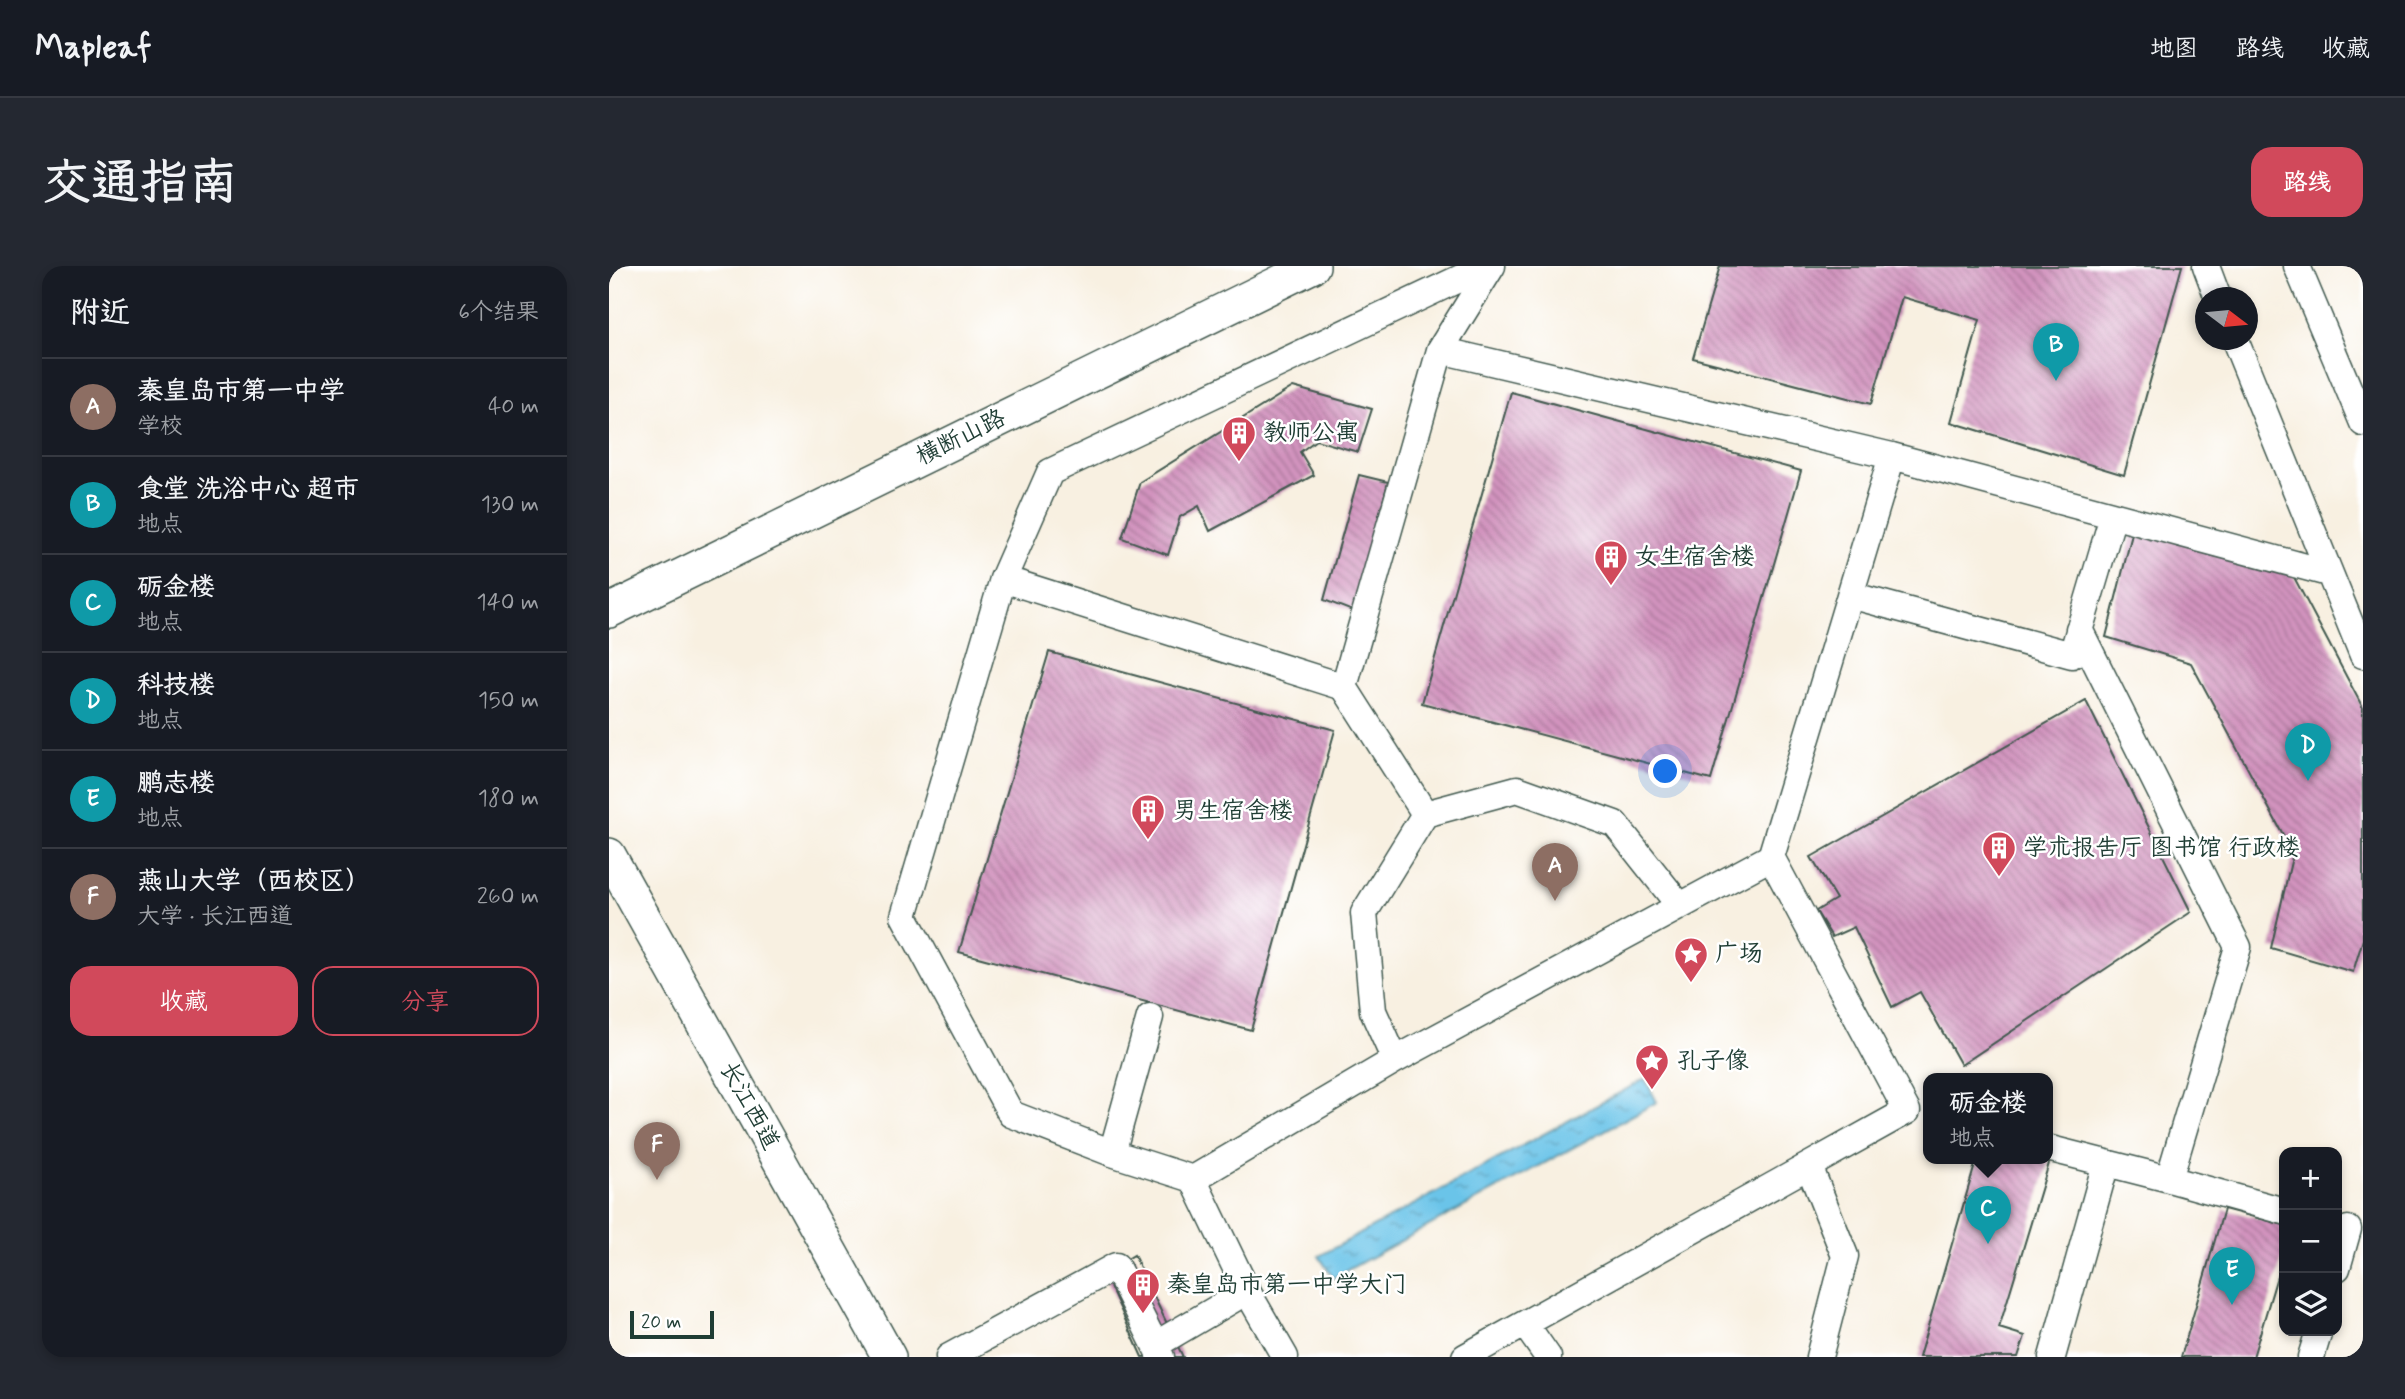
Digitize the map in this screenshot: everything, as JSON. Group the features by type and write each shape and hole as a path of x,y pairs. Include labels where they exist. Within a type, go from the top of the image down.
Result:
{"main road":[{"name":"横断山路","path":"609,611 1313,266"},
{"name":"长江西道","path":"609,855 889,1357"}],"street":[{"path":"1285,1357 1247,1291 1193,1179 1112,1153 1011,1114 904,916 1003,579 1050,472 1486,266"},
{"path":"1343,687 1440,350 1492,266"},
{"path":"2206,266 2214,287"},
{"path":"2297,266 2363,423"},
{"path":"1440,350 1892,456 2328,573"},
{"path":"2239,350 2363,655"},
{"path":"1193,1179 1395,1060 1771,857 1892,456"},
{"path":"1850,596 2072,655 2113,516"},
{"path":"1003,579 1343,687 1425,814"},
{"path":"2080,629 2238,947 2169,1180"},
{"path":"1395,1060 1373,1011 1364,913 1425,814 1517,789 1542,797 1615,824 1680,906"},
{"path":"1465,1357 1809,1166 1918,1114 1771,857"},
{"path":"1112,1153 1150,1017"},
{"path":"2053,1150 2280,1210"},
{"path":"2052,1357 2106,1163"},
{"path":"1809,1166 1845,1256 1819,1357"},
{"path":"2342,1252 2349,1229"},
{"path":"949,1357 1117,1266 1158,1351 1247,1291"},
{"path":"1525,1324 1548,1357"},
{"path":"2311,1357 2317,1336"}],"water":[{"path":"1645,1079 1657,1102 1333,1278 1319,1256"}],"building":[{"path":"1720,266 2182,266 2124,475 1951,422 1980,320 1902,297 1871,404 1693,358"},
{"name":"教师公寓","path":"1293,387 1372,409 1358,452 1316,440 1300,452 1314,475 1210,531 1199,506 1180,517 1168,555 1122,538 1140,482"},
{"name":"女生宿舍楼","path":"1511,392 1801,471 1711,780 1422,703"},
{"path":"1359,475 1388,482 1355,612 1324,600"},
{"path":"2135,522 2286,562 2363,708 2363,939 2353,972 2271,948 2293,853 2191,663 2106,637"},
{"name":"男生宿舍楼","path":"1049,652 1335,730 1251,1030 959,952"},
{"name":"学术报告厅 图书馆 行政楼","path":"2086,701 2191,912 1961,1065 1920,992 1892,1007 1854,927 1832,937 1816,911 1836,899 1811,857"},
{"path":"1975,1164 2049,1164 1999,1328 2025,1336 2018,1357 1919,1357"},
{"path":"2224,1209 2279,1224 2279,1270 2253,1357 2181,1357"},
{"name":"秦皇岛市第一中学大门","path":"1134,1255 1183,1357 1142,1357 1104,1273"}],"place":[{"name":"食堂 洗浴中心 超市","path":"2056,381"},
{"name":"教师公寓","path":"1239,463"},
{"name":"女生宿舍楼","path":"1611,587"},
{"name":"科技楼","path":"2308,781"},
{"name":"男生宿舍楼","path":"1148,841"},
{"name":"学术报告厅 图书馆 行政楼","path":"1999,878"},
{"name":"秦皇岛市第一中学","path":"1555,901"},
{"name":"广场","path":"1691,984"},
{"name":"孔子像","path":"1652,1091"},
{"name":"燕山大学（西校区）","path":"657,1180"},
{"name":"砺金楼","path":"1988,1244"},
{"name":"鹏志楼","path":"2232,1305"},
{"name":"秦皇岛市第一中学大门","path":"1143,1315"}]}
